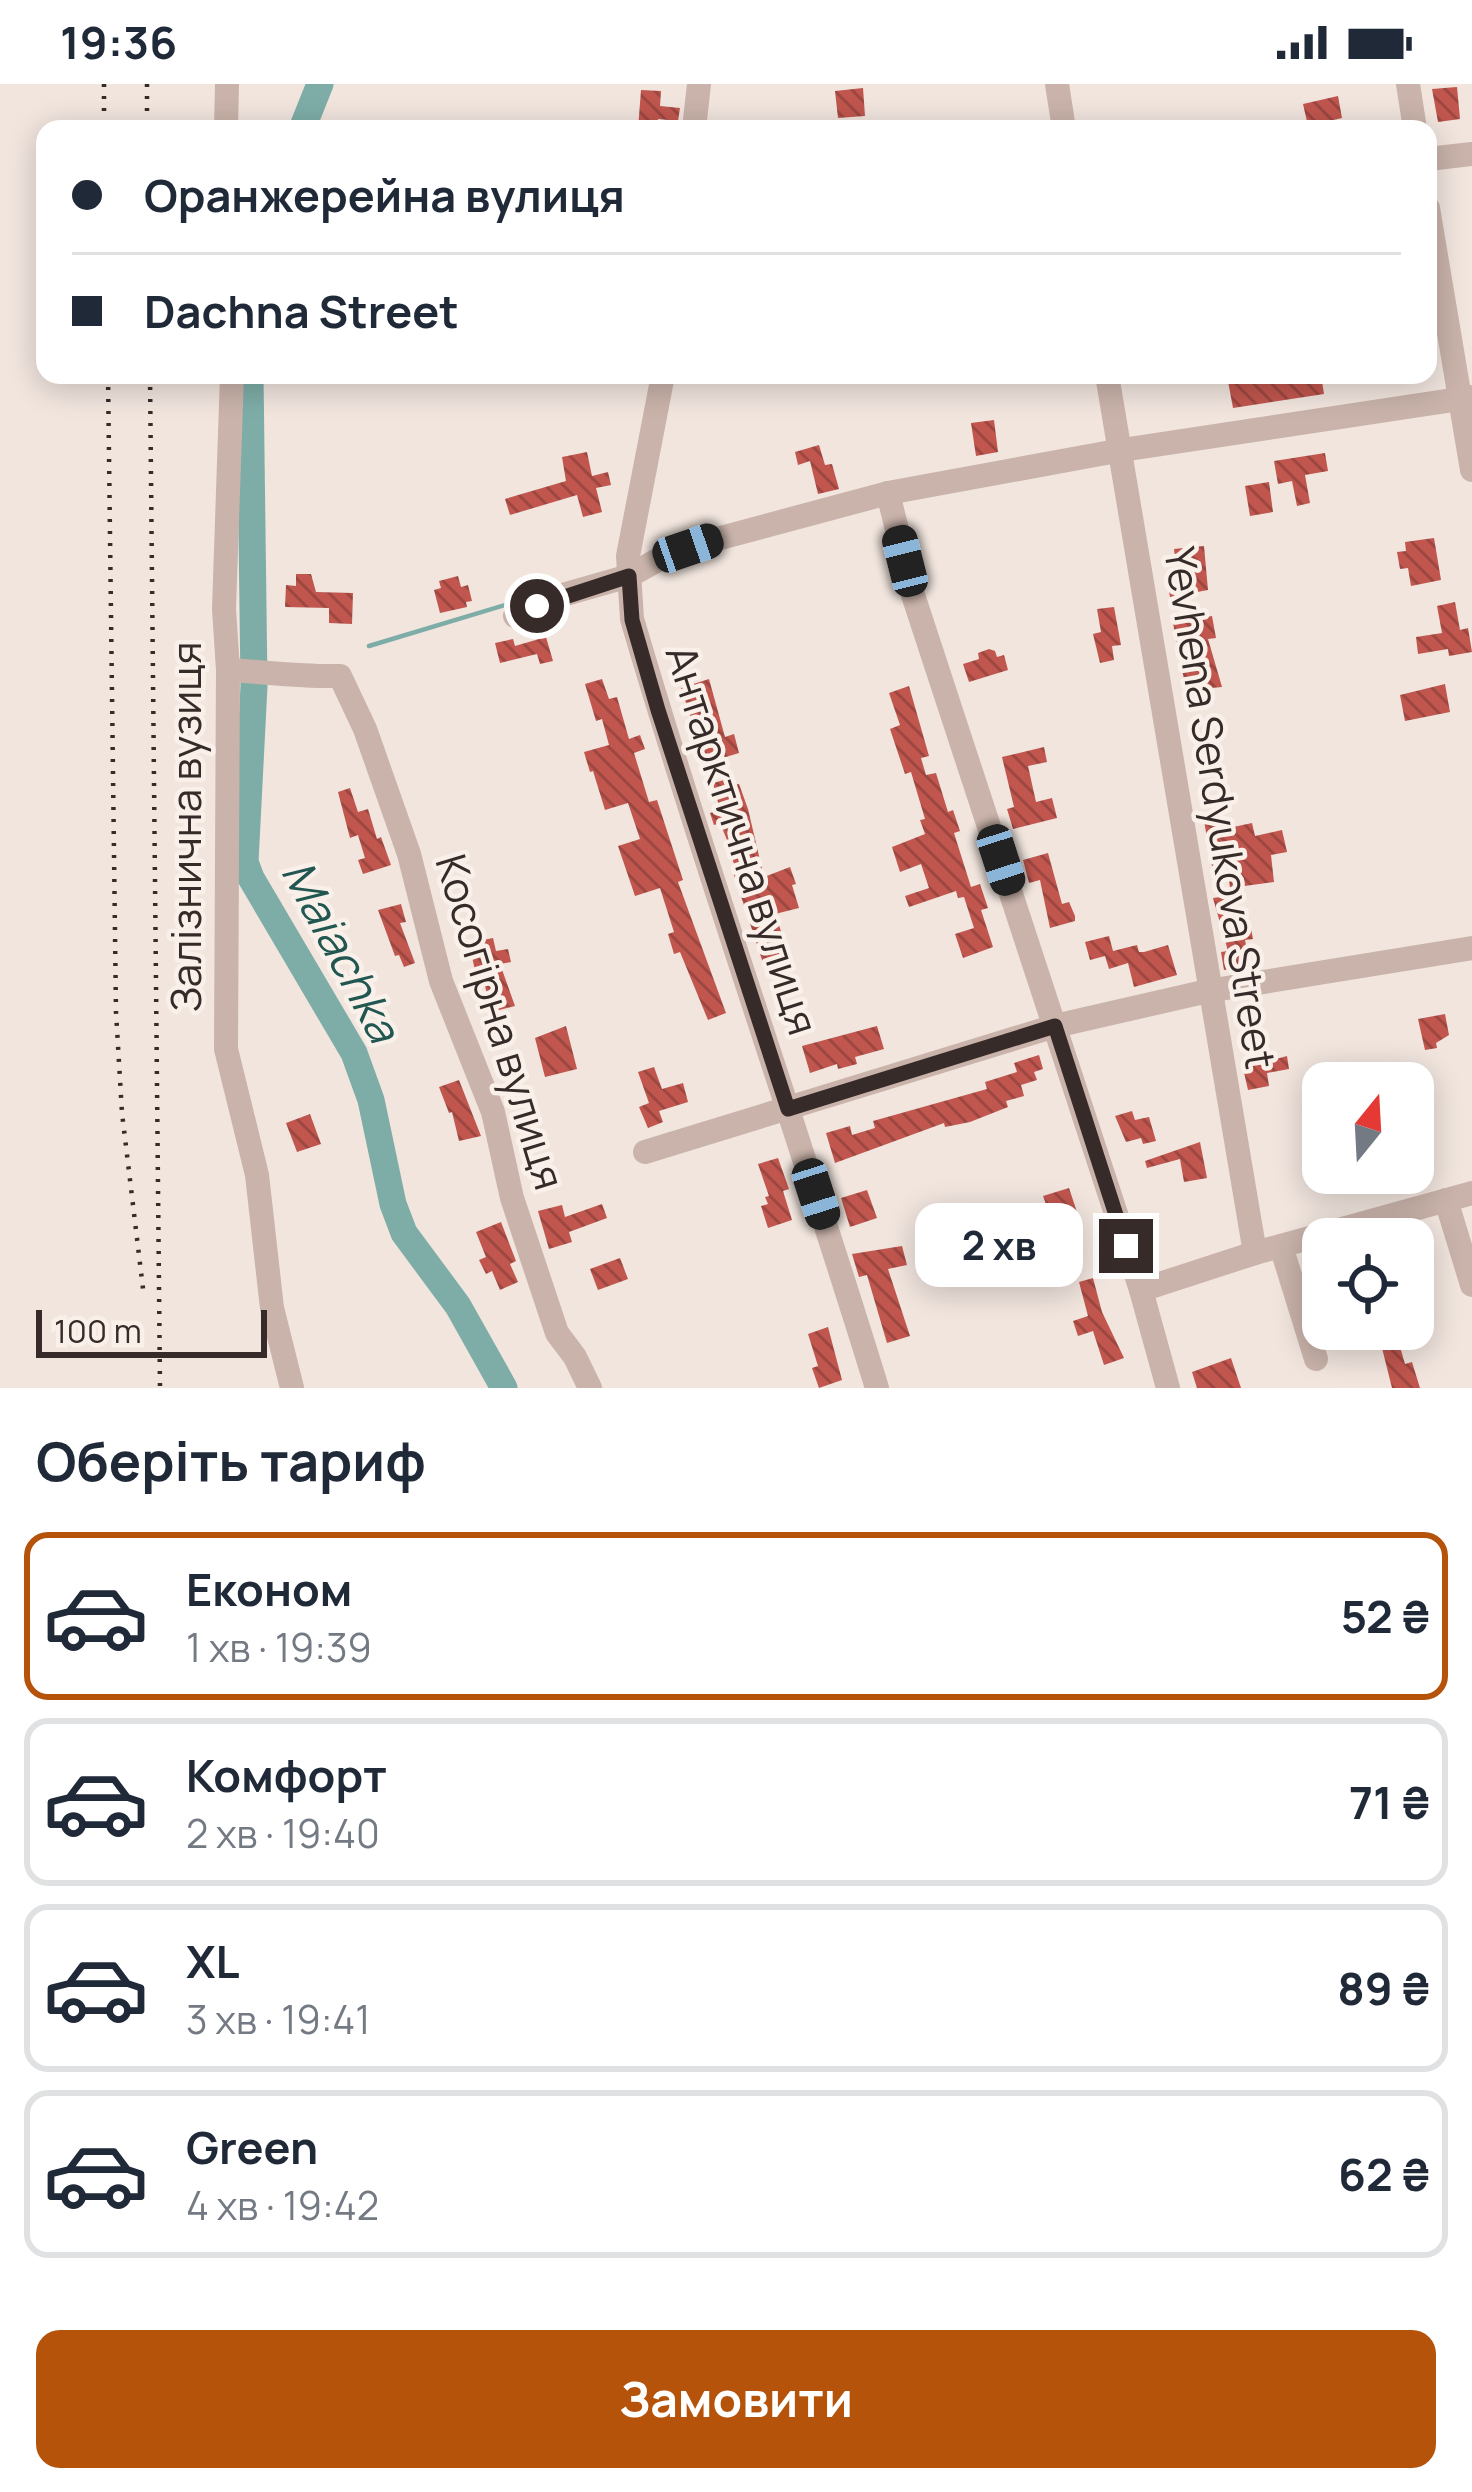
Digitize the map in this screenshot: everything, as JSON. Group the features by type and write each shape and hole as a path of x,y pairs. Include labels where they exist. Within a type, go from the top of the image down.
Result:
{"street":[{"path":"226,120 227,84"},
{"path":"695,120 699,84"},
{"path":"1057,84 1063,120"},
{"path":"1408,84 1414,120"},
{"path":"1437,158 1472,154"},
{"path":"1437,254 1465,398 1472,470"},
{"name":"Залізнична вузиця","path":"232,384 224,609 244,670 225,768 226,1049 257,1174 266,1274 278,1343 292,1388"},
{"name":"Антарктична вулиця","path":"661,384 636,501 629,576 632,620 877,1388"},
{"name":"Yevhena Serdyukova Street","path":"1108,384 1255,1253"},
{"path":"515,616 713,540 888,494 1122,451 1465,398"},
{"path":"888,494 914,595 1141,1290 1168,1388"},
{"name":"Косогірна вулиця","path":"244,670 291,678 340,676 410,854 441,981 493,1112 512,1198 557,1333 590,1388"},
{"path":"645,1152 1055,1026 1208,991 1472,948"},
{"path":"1141,1290 1472,1193"},
{"path":"1446,1200 1472,1285"},
{"path":"1281,1246 1316,1359"}],"building":[{"path":"1457,87 1460,119 1438,122 1432,89"},
{"path":"863,88 865,116 838,118 835,91"},
{"path":"641,90 661,91 660,106 680,108 678,120 639,120"},
{"path":"1338,96 1342,118 1307,120 1303,104"},
{"path":"1228,384 1322,384 1324,394 1233,408"},
{"path":"994,420 998,452 976,456 971,423"},
{"path":"819,445 825,465 832,464 839,489 818,494 810,461 798,465 795,452"},
{"path":"587,452 592,476 608,472 611,485 596,488 602,512 583,517 577,495 510,515 505,499 566,481 562,457"},
{"path":"1325,453 1328,471 1305,475 1310,503 1297,506 1292,481 1278,484 1274,461"},
{"path":"1269,482 1273,512 1250,516 1245,486"},
{"path":"1434,538 1441,580 1411,586 1408,568 1400,569 1397,552 1406,551 1405,542"},
{"path":"1204,546 1208,590 1170,597 1167,580 1177,578 1174,549"},
{"path":"296,574 311,574 316,592 353,593 352,624 329,623 329,608 285,607 286,585 296,586"},
{"path":"458,576 461,587 468,585 472,601 466,602 467,607 440,613 434,590 441,588 439,581"},
{"path":"1455,602 1460,630 1468,628 1472,652 1449,656 1448,649 1418,654 1416,637 1442,633 1437,606"},
{"path":"1114,607 1121,645 1112,646 1114,660 1100,663 1093,634 1101,632 1097,609"},
{"path":"1212,616 1216,638 1208,639 1222,687 1211,688 1213,696 1188,700 1173,623"},
{"path":"546,637 553,661 540,664 537,654 500,663 495,643 513,639 515,646"},
{"path":"989,649 997,657 1004,655 1008,670 969,682 963,664 979,659 978,653"},
{"path":"602,679 609,699 617,697 629,739 640,735 645,749 634,753 649,802 657,800 683,880 678,882 726,1013 708,1020 680,952 674,954 668,934 674,932 660,888 635,896 618,846 640,839 628,803 605,810 590,772 584,752 609,745 585,684"},
{"path":"709,679 725,737 734,734 739,753 706,763 681,688"},
{"path":"1445,684 1450,712 1405,721 1400,695"},
{"path":"909,686 929,756 921,758 926,775 936,773 948,812 953,810 960,831 954,833 971,887 980,884 988,908 981,910 993,947 963,958 955,934 974,928 964,897 958,898 956,891 909,907 905,896 929,888 921,864 900,872 892,847 925,834 911,772 905,774 890,729 900,725 889,693"},
{"path":"1044,747 1047,762 1028,766 1036,802 1052,798 1057,818 1013,829 1007,809 1014,807 1002,757"},
{"path":"732,778 748,809 764,877 790,867 796,884 792,885 799,908 775,914 789,954 763,963 727,840 710,813 720,810 713,783"},
{"path":"350,788 358,812 368,809 391,865 363,874 358,860 365,858 358,835 350,838 338,792"},
{"path":"1221,812 1224,829 1252,823 1255,836 1282,830 1287,852 1271,855 1274,882 1230,888 1227,864 1212,866 1203,815"},
{"path":"1048,853 1062,904 1069,902 1075,916 1075,921 1050,928 1040,880 1029,883 1023,860"},
{"path":"1236,895 1240,920 1249,918 1253,939 1245,940 1250,966 1224,970 1221,952 1228,951 1213,898"},
{"path":"401,904 406,922 400,923 415,963 404,967 399,955 395,956 378,910"},
{"path":"1109,936 1113,951 1137,945 1144,952 1168,945 1177,975 1134,987 1128,963 1109,969 1105,956 1090,960 1085,942"},
{"path":"493,938 496,951 508,949 511,962 500,964 515,1006 491,1012 469,943"},
{"path":"1445,1014 1449,1035 1436,1043 1437,1048 1425,1050 1418,1019"},
{"path":"566,1026 577,1069 545,1077 535,1038"},
{"path":"877,1026 884,1049 855,1057 857,1064 838,1069 837,1064 810,1073 802,1046"},
{"path":"1039,1055 1043,1069 1034,1072 1037,1080 1021,1085 1024,1096 1006,1101 1008,1107 970,1122 945,1127 944,1123 835,1163 826,1133 850,1126 852,1135 875,1128 873,1121 987,1089 985,1082 1017,1072 1014,1063"},
{"path":"1287,1056 1289,1069 1267,1073 1269,1086 1248,1090 1243,1068"},
{"path":"654,1067 662,1089 683,1083 688,1102 659,1111 663,1122 648,1128 639,1107 649,1103 638,1072"},
{"path":"459,1080 481,1136 459,1141 439,1087"},
{"path":"1132,1111 1135,1120 1149,1117 1156,1141 1126,1142 1115,1116"},
{"path":"310,1114 321,1144 297,1152 286,1123"},
{"path":"1200,1142 1207,1178 1184,1182 1180,1159 1147,1168 1145,1161"},
{"path":"778,1158 789,1189 783,1191 792,1220 768,1228 761,1206 768,1204 765,1197 769,1196 758,1164"},
{"path":"1069,1188 1077,1212 1058,1218 1064,1249 1043,1253 1036,1210 1047,1207 1043,1196"},
{"path":"867,1190 877,1218 850,1227 841,1198"},
{"path":"602,1204 607,1218 569,1232 572,1242 549,1249 538,1211 562,1205 565,1217"},
{"path":"501,1222 516,1261 510,1264 518,1282 500,1290 492,1271 486,1274 479,1260 486,1257 476,1232"},
{"path":"902,1246 907,1265 888,1269 910,1336 887,1343 867,1275 859,1277 852,1254"},
{"path":"620,1258 628,1279 598,1290 590,1269"},
{"path":"1093,1278 1102,1312 1124,1358 1104,1365 1093,1331 1078,1336 1073,1321 1088,1316 1079,1282"},
{"path":"828,1327 842,1380 819,1388 808,1334"},
{"path":"1382,1350 1401,1350 1405,1364 1412,1362 1420,1388 1392,1388"},
{"path":"1231,1358 1241,1388 1197,1388 1192,1372"}],"waterway":[{"name":"Maiachka","path":"306,120 320,84"},
{"name":"Maiachka","path":"250,384 254,686 245,862 354,1053 371,1100 393,1204 404,1233 458,1306 504,1388"},
{"path":"369,646 525,599"}],"railway":[{"path":"104,84 104,120"},
{"path":"147,84 147,120"},
{"path":"108,384 116,1012 122,1113 144,1297"},
{"path":"150,384 160,1388"}],"route":[{"path":"537,606 629,576 632,620 658,710 788,1109 1055,1026 1126,1246"}]}
